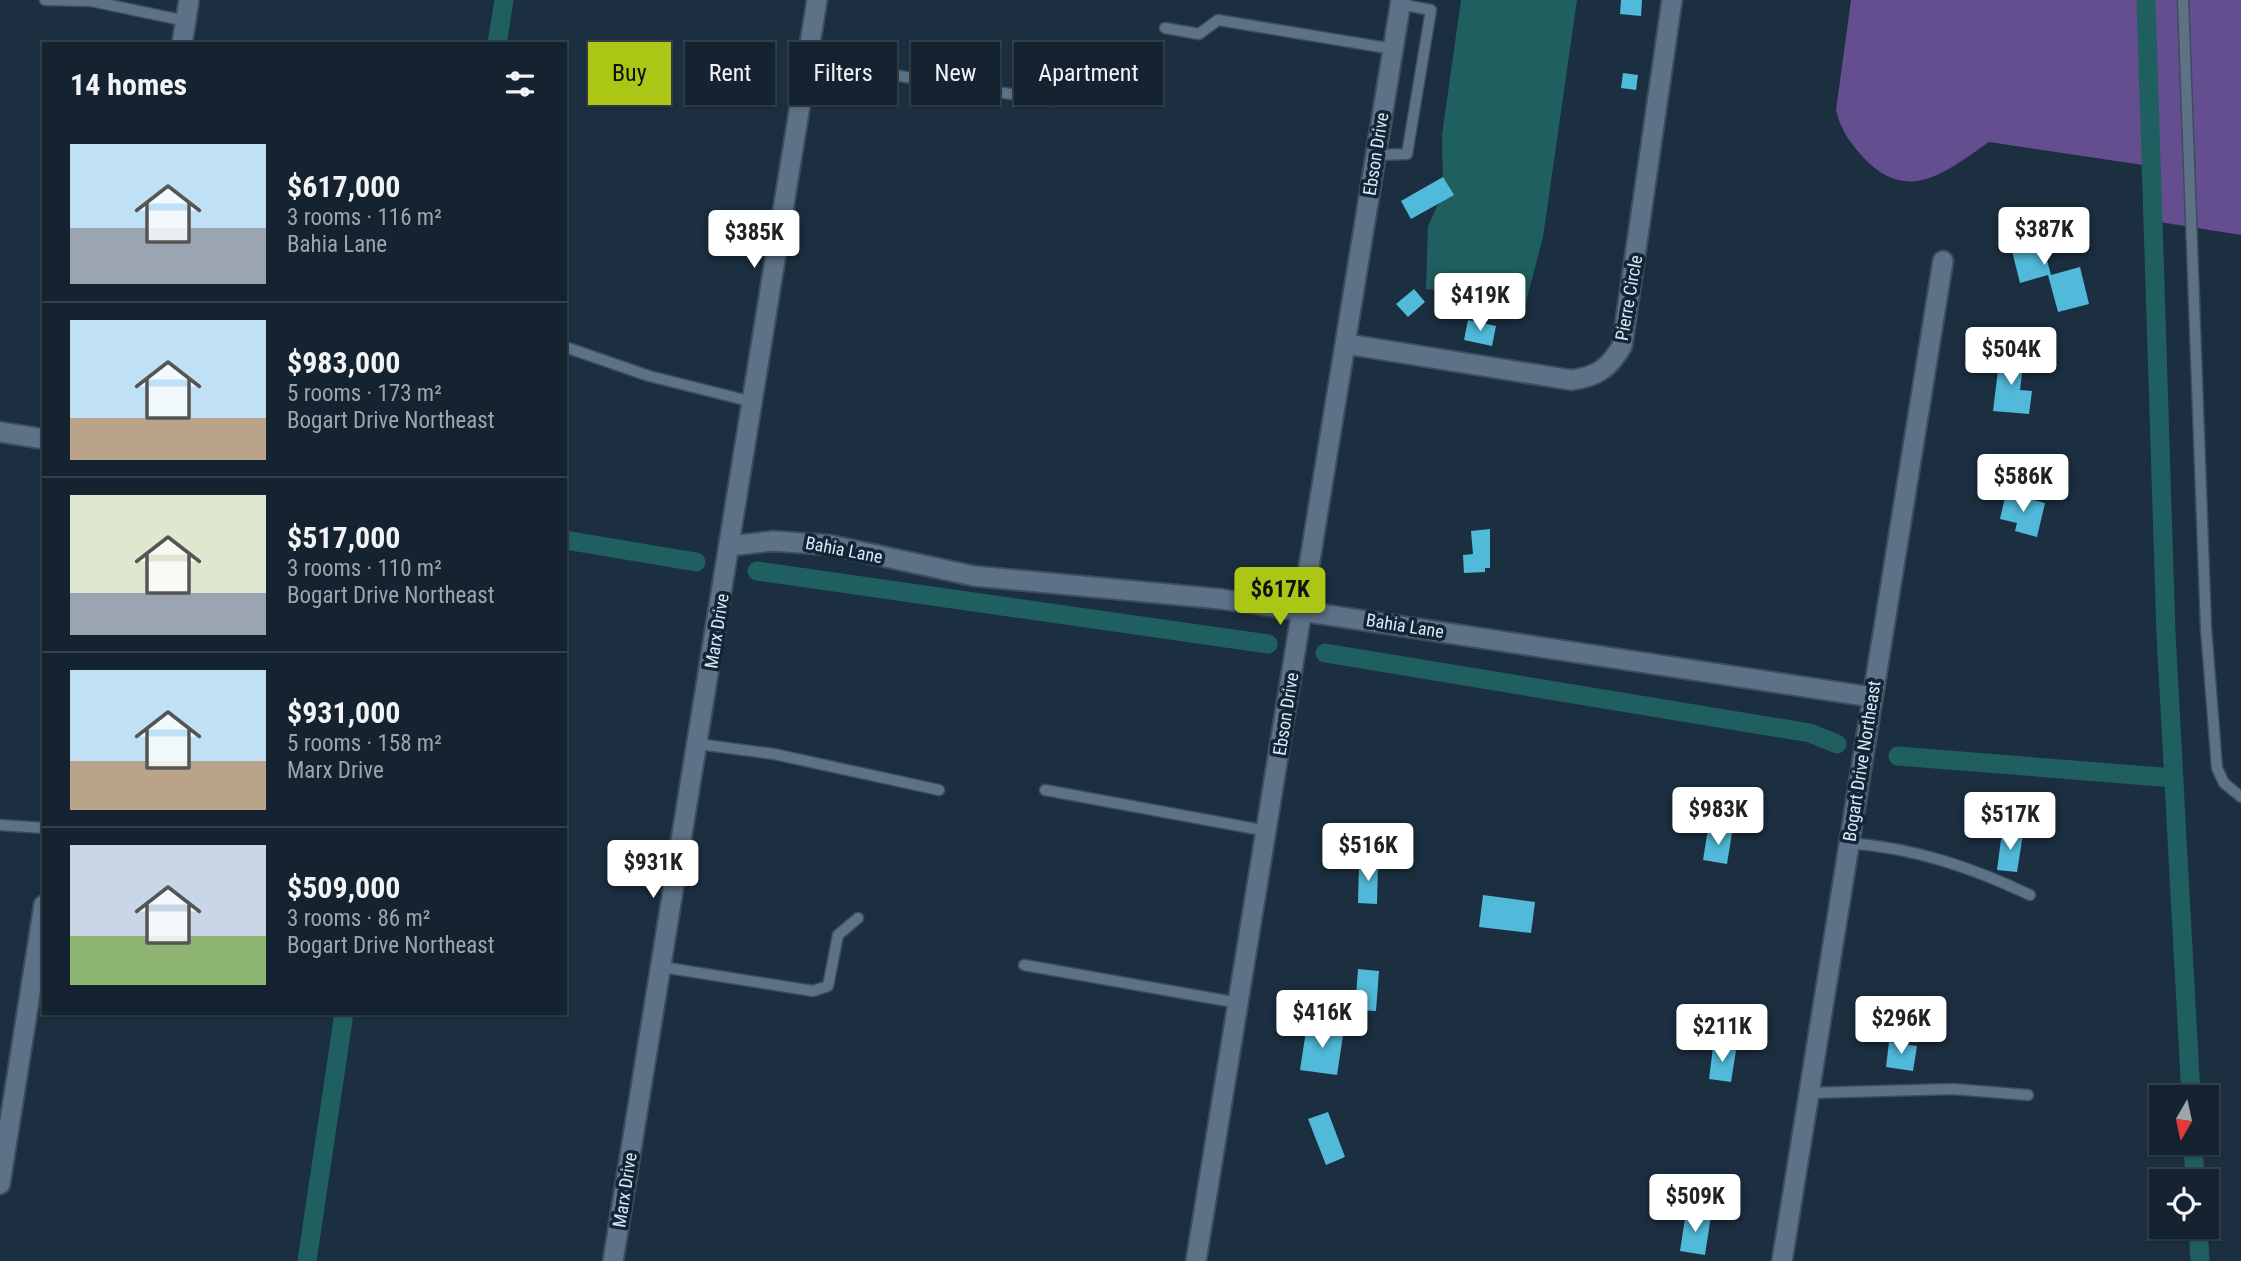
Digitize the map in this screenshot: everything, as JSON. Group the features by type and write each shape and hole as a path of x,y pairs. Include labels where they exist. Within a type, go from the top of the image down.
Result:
{"street":[{"path":"182,42 190,0"},
{"name":"Marx Drive","path":"811,42 817,0"},
{"name":"Pierre Circle","path":"1346,344 1571,380 1593,377 1611,365 1622,346 1672,0"},
{"name":"Ebson Drive","path":"1196,1261 1268,831 1400,2"},
{"name":"Marx Drive","path":"613,1261 801,105"},
{"name":"Bogart Drive Northeast","path":"1782,1261 1943,261"},
{"path":"0,432 42,439"},
{"name":"Bahia Lane","path":"730,546 773,541 820,543 974,576 1221,600 1303,611 1872,697"},
{"path":"0,1184 42,918"}],"lane":[{"path":"45,0 91,2 186,21"},
{"path":"2183,0 2206,628 2217,768 2224,783 2241,797"},
{"path":"1375,155 1407,154 1425,47 1431,10 1400,2"},
{"path":"1165,28 1199,34 1218,20 1392,49"},
{"path":"897,76 1014,95"},
{"path":"567,348 649,376 753,402"},
{"path":"698,744 774,754 939,790"},
{"path":"1045,790 1268,831"},
{"path":"0,825 42,828"},
{"path":"1849,843 1890,846 1977,870 2030,895"},
{"path":"662,967 813,991 828,986 838,935 858,918"},
{"path":"1024,965 1240,1003"},
{"path":"1809,1093 1953,1089 2028,1095"}],"shaded area":[{"path":"1461,0 1577,0 1543,237 1526,302 1426,289 1428,226 1443,193 1442,135"},
{"path":"1851,0 2241,0 2241,235 2147,220 2143,165 1989,142 1942,173 1926,179 1895,179 1879,171 1862,156 1850,140 1836,110"}],"building":[{"path":"1621,0 1642,0 1641,16 1620,14"},
{"path":"1623,73 1638,75 1636,90 1621,88"},
{"path":"1443,177 1454,195 1411,219 1401,201"},
{"path":"2028,218 2034,239 2041,237 2051,275 2080,267 2089,304 2058,312 2048,275 2020,283 2005,223"},
{"path":"1414,289 1425,302 1408,317 1396,304"},
{"path":"1468,320 1496,326 1492,346 1464,340"},
{"path":"2000,354 2024,357 2020,390 2032,391 2029,414 1993,411"},
{"path":"2006,493 2045,503 2037,537 2015,531 2017,523 2000,519"},
{"path":"1490,529 1490,568 1485,568 1485,572 1464,573 1463,555 1473,554 1471,531"},
{"path":"1708,829 1732,833 1727,864 1703,860"},
{"path":"2002,832 2023,834 2017,872 1997,870"},
{"path":"1359,863 1378,863 1377,904 1358,903"},
{"path":"1483,895 1535,902 1531,933 1479,927"},
{"path":"1358,969 1379,971 1376,1011 1355,1010"},
{"path":"1307,1024 1344,1029 1337,1075 1300,1070"},
{"path":"1889,1042 1917,1046 1913,1071 1886,1067"},
{"path":"1713,1047 1736,1050 1731,1082 1709,1079"},
{"path":"1328,1112 1345,1157 1326,1165 1308,1119"},
{"path":"1686,1212 1711,1216 1705,1255 1680,1251"}],"waterway":[{"path":"497,42 504,0"},
{"path":"2146,0 2166,634 2190,1085"},
{"path":"567,540 696,562"},
{"path":"757,571 1268,644"},
{"path":"1325,653 1810,733 1837,744"},
{"path":"1898,756 2174,778"},
{"path":"307,1261 344,1015"},
{"path":"2194,1155 2194,1169"},
{"path":"2199,1239 2200,1261"}]}
